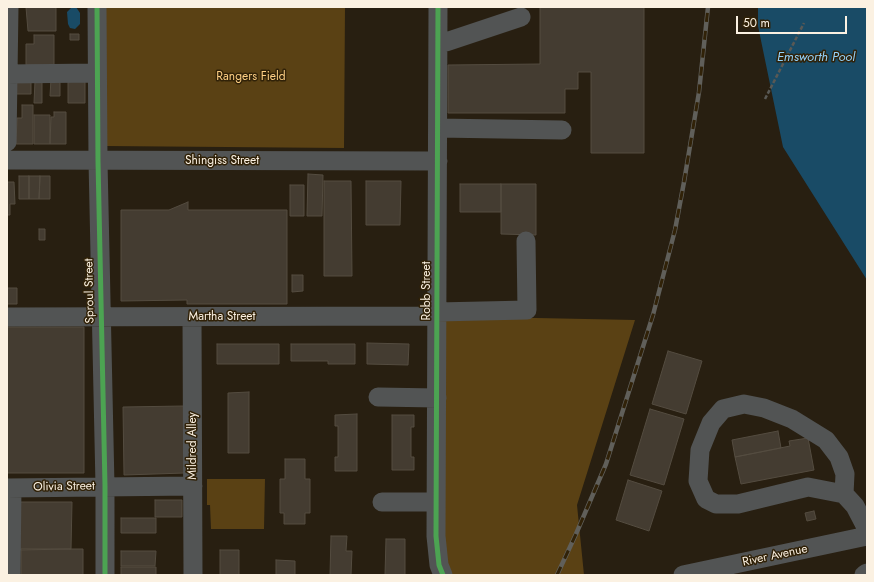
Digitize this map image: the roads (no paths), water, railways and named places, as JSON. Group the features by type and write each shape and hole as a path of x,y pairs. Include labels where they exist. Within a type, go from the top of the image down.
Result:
{"street":[{"path":"7,142 8,7"},
{"name":"Sproul Street","path":"97,7 98,161 105,486 105,575"},
{"name":"Robb Street","path":"438,7 436,536 439,565 442,575"},
{"path":"438,40 446,42 521,17"},
{"path":"8,74 97,73"},
{"path":"438,128 562,130"},
{"name":"Shingiss Street","path":"7,160 438,161"},
{"name":"Martha Street","path":"7,317 101,318 437,314 527,310 526,241"},
{"name":"Mildred Alley","path":"192,317 193,575"},
{"path":"378,397 436,398"},
{"path":"844,494 845,474 839,458 826,440 792,419 764,408 744,404 723,409 711,423 700,450 698,481 706,499 716,504 738,504 808,487 844,494 855,506 867,529"},
{"name":"Olivia Street","path":"10,488 193,486"},
{"path":"10,488 11,575"},
{"path":"382,502 436,502"},
{"name":"River Avenue","path":"683,575 743,569 867,536"}],"water":[{"path":"72,7 76,7 80,13 80,24 75,29 70,28 68,24 67,12"},
{"name":"Emsworth Pool","path":"758,7 867,7 867,280 783,147 758,26"}],"railway":[{"path":"557,575 606,464 653,315 675,230 684,182 699,92 708,7"}],"park label":[{"name":"Rangers Field","path":"251,77"}]}
